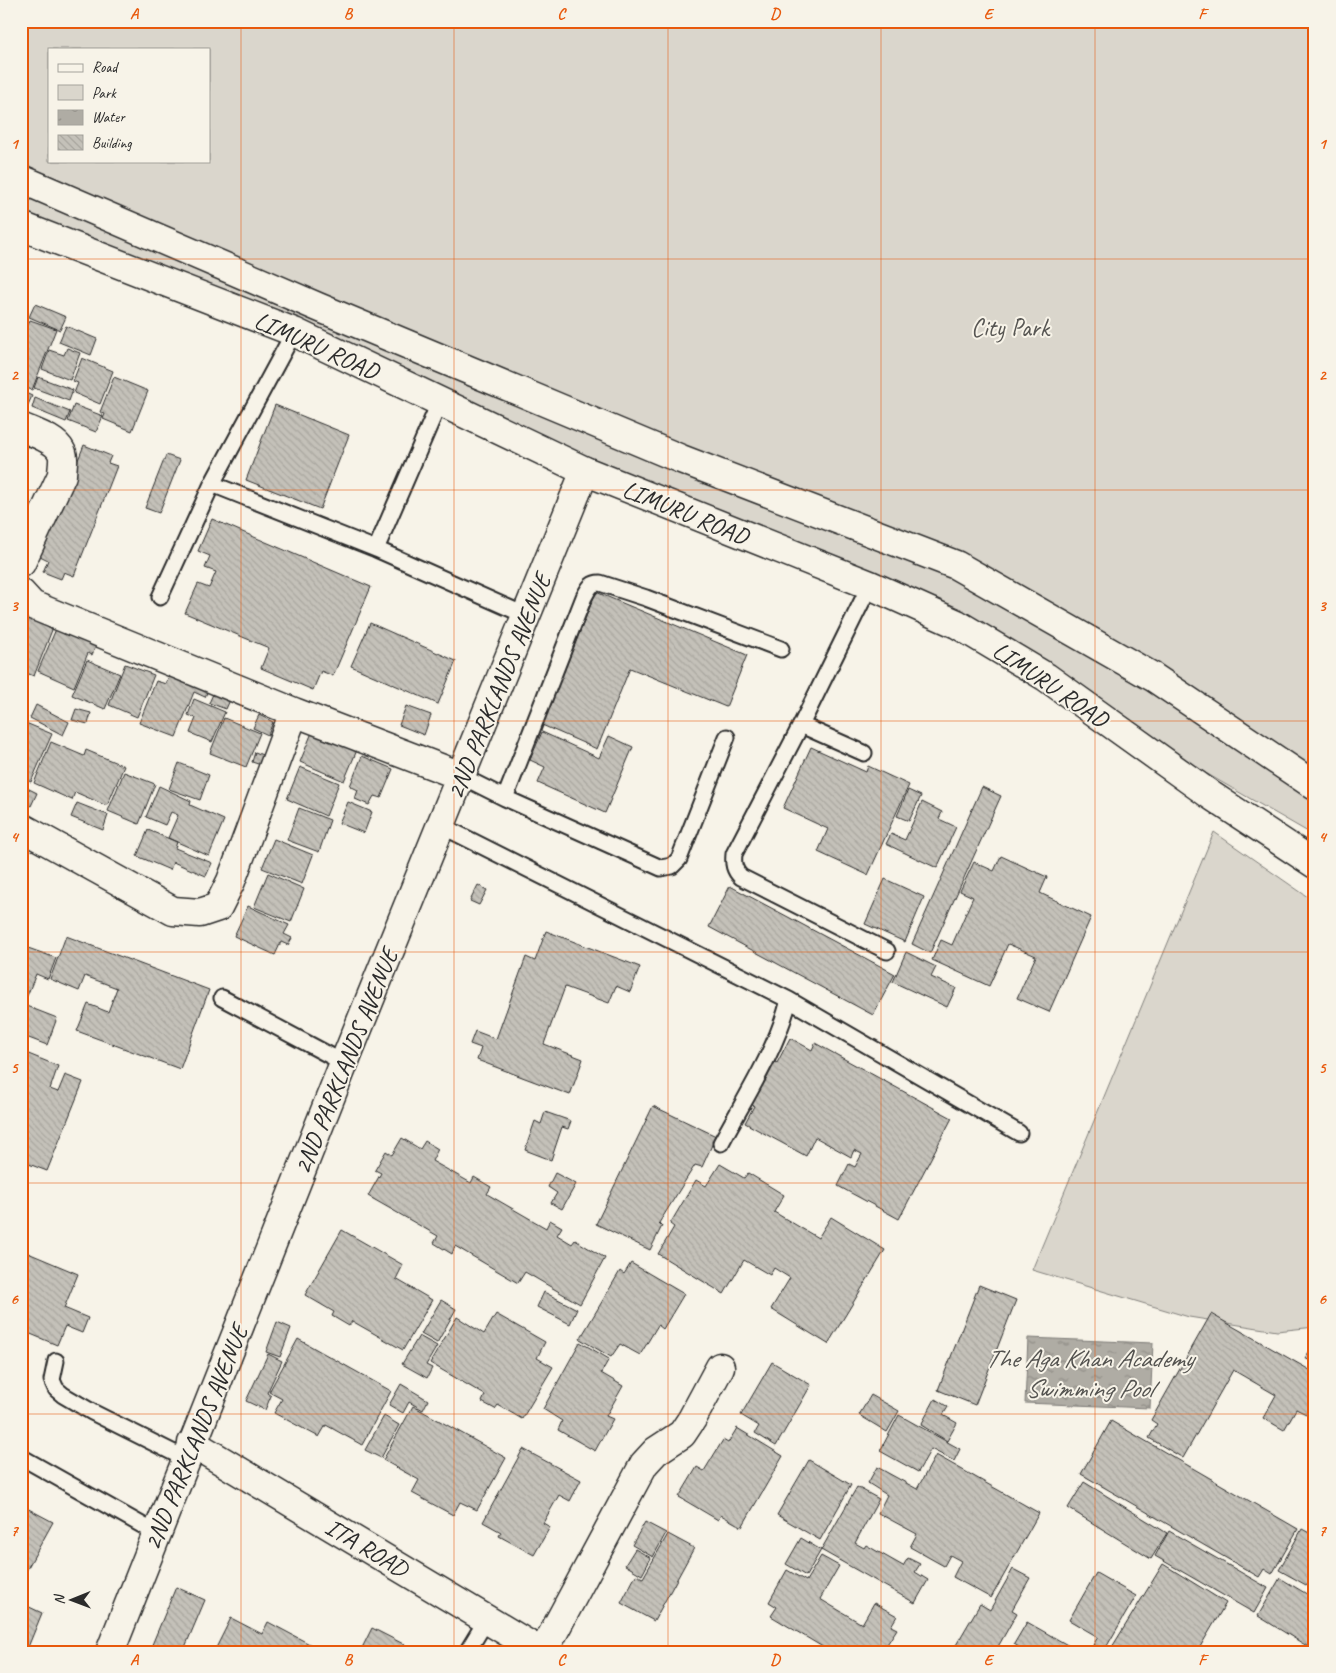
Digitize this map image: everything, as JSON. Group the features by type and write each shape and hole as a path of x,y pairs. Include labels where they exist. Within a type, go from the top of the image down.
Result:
{"street":[{"name":"LIMURU ROAD","path":"21,179 318,307 681,459 956,565 1153,677 1315,786"},
{"name":"LIMURU ROAD","path":"21,226 294,332 585,471 870,585 957,624 1046,678 1212,796 1315,864"},
{"path":"21,427 54,443 62,452 63,461 62,475 21,564"},
{"name":"2ND PARKLANDS AVENUE","path":"110,1652 440,824 585,471"},
{"path":"21,593 32,604 294,712 461,776"},
{"path":"21,827 173,911 200,913 218,907 231,882 294,712"},
{"path":"542,1652 644,1464 656,1451 682,1434 692,1420 720,1367"},
{"name":"ITA ROAD","path":"189,1451 542,1652"}],"lane":[{"path":"160,597 212,484 294,332"},
{"path":"376,549 440,401"},
{"path":"212,484 376,549 526,616"},
{"path":"506,798 584,597 594,583 600,583 646,598 781,649"},
{"path":"870,585 801,725 734,854 733,862 735,872 748,881 888,951"},
{"path":"801,725 864,753"},
{"path":"461,776 662,868 672,866 679,860 727,737"},
{"path":"440,824 789,1000 1019,1133"},
{"path":"222,998 344,1063"},
{"path":"721,1142 774,1043 784,1020 789,1000"},
{"path":"56,1361 52,1380 56,1389 63,1395 92,1412 189,1451"},
{"path":"21,1457 156,1533"},
{"path":"467,1652 487,1619"}],"green space":[{"name":"City Park","path":"21,21 1315,21 1315,836 1039,677 597,472 21,222"},
{"path":"1214,832 1315,902 1315,1327 1277,1331 1189,1317 1032,1270"}],"water":[{"name":"The Aga Khan Academy Swimming Pool","path":"1028,1338 1153,1343 1150,1408 1025,1403"}],"building":[{"path":"35,304 66,317 60,330 29,317"},
{"path":"30,320 56,329 32,390 21,386 21,328 26,330"},
{"path":"66,326 97,339 91,355 59,342"},
{"path":"67,348 80,353 70,380 42,369 49,350 64,355"},
{"path":"82,358 113,371 100,404 74,393 78,383 73,381"},
{"path":"38,377 73,390 69,401 34,388"},
{"path":"114,377 148,391 132,431 103,419 105,414 100,412"},
{"path":"21,391 32,396 27,407 21,405"},
{"path":"35,398 70,412 66,422 32,408"},
{"path":"74,405 103,416 96,432 68,421"},
{"path":"275,405 349,435 320,509 246,480"},
{"path":"21,444 27,446 21,459"},
{"path":"84,445 111,456 108,463 117,466 74,576 64,572 61,579 43,572 48,560 40,556"},
{"path":"166,455 180,460 159,513 145,508"},
{"path":"212,519 371,587 333,676 321,671 313,690 261,668 269,648 185,613 198,584 209,588 216,572 205,568 210,556 198,551"},
{"path":"596,592 747,655 726,707 630,668 597,749 542,725"},
{"path":"27,612 50,621 47,627 52,630 34,676 21,671 21,625"},
{"path":"59,622 99,638 92,655 88,653 74,687 38,671"},
{"path":"370,623 456,661 438,704 351,666"},
{"path":"87,660 120,674 105,709 72,695"},
{"path":"125,664 154,675 137,717 109,705"},
{"path":"171,671 210,686 205,697 194,692 176,737 139,723 156,681 166,684"},
{"path":"213,694 230,700 226,709 209,703"},
{"path":"194,699 225,712 212,742 190,733 196,718 188,715"},
{"path":"36,705 69,722 63,735 30,718"},
{"path":"406,706 431,715 424,735 399,725"},
{"path":"76,709 91,713 88,724 72,720"},
{"path":"259,715 273,722 268,735 253,728"},
{"path":"224,718 260,733 246,767 210,753"},
{"path":"21,721 52,734 31,782 21,777"},
{"path":"313,730 357,750 344,781 300,762"},
{"path":"542,732 599,758 609,736 633,747 605,813 538,783 545,767 530,760"},
{"path":"51,742 84,756 86,750 124,766 107,806 75,792 72,800 34,783"},
{"path":"811,747 866,772 868,766 909,785 868,875 818,852 828,829 783,808"},
{"path":"255,752 265,756 261,765 252,762"},
{"path":"362,756 393,769 381,798 374,796 369,805 355,799 358,790 350,786"},
{"path":"179,763 209,775 200,800 169,789"},
{"path":"300,767 339,783 326,816 287,799"},
{"path":"124,772 155,784 139,824 108,811"},
{"path":"21,785 37,793 31,806 21,801"},
{"path":"159,786 191,801 190,805 224,820 209,856 168,838 178,815 171,812 165,825 146,817"},
{"path":"982,787 1001,796 930,953 912,944"},
{"path":"908,790 921,796 909,821 897,816"},
{"path":"348,802 372,812 364,833 339,823"},
{"path":"922,802 942,812 939,819 956,827 937,868 886,844 891,834 905,840"},
{"path":"77,803 108,815 103,830 71,817"},
{"path":"299,808 330,820 319,852 287,840"},
{"path":"148,830 177,842 175,848 212,863 206,876 173,862 170,870 137,856"},
{"path":"274,839 313,855 302,884 262,868"},
{"path":"1001,856 1047,877 1040,893 1091,917 1049,1012 1017,998 1036,956 1008,944 989,986 932,960 941,940 952,945 973,897 960,891 974,862 994,871"},
{"path":"268,873 304,889 291,922 254,907"},
{"path":"885,879 924,897 905,942 865,924"},
{"path":"478,885 487,890 479,905 470,901"},
{"path":"730,886 895,974 873,1015 709,927"},
{"path":"248,906 289,925 284,934 292,938 288,945 281,942 275,955 234,936"},
{"path":"546,931 640,967 630,992 616,986 609,1003 565,987 544,1044 583,1059 570,1095 477,1060 481,1048 470,1044 475,1031 496,1039 526,957 535,961"},
{"path":"66,936 209,990 180,1069 77,1031 88,1004 108,1012 117,988 85,976 79,991 50,979"},
{"path":"28,948 56,958 48,979 36,974 27,996 21,994 21,966"},
{"path":"906,952 936,967 931,977 956,988 947,1007 893,982"},
{"path":"21,1004 57,1018 47,1045 21,1035"},
{"path":"790,1038 812,1050 815,1043 952,1118 899,1219 838,1186 849,1164 855,1167 862,1154 854,1150 851,1157 815,1137 806,1156 745,1123 754,1106 747,1101 769,1058 777,1063"},
{"path":"26,1053 58,1066 50,1089 58,1092 65,1075 83,1082 47,1171 21,1161 21,1066"},
{"path":"653,1106 716,1136 702,1167 695,1165 659,1223 662,1226 650,1250 596,1224"},
{"path":"545,1112 571,1121 568,1129 562,1127 551,1160 525,1150 535,1121 541,1124"},
{"path":"402,1138 420,1149 425,1141 438,1149 432,1161 471,1183 474,1177 491,1187 487,1194 546,1228 550,1220 562,1227 557,1235 572,1244 575,1240 605,1258 580,1304 525,1272 518,1283 455,1246 452,1254 434,1243 438,1236 368,1196 381,1173 375,1170 386,1151 392,1155"},
{"path":"720,1164 744,1178 748,1173 784,1195 774,1212 818,1238 831,1217 885,1250 828,1344 771,1309 790,1278 774,1268 770,1275 744,1260 724,1294 658,1254 674,1227 670,1224 696,1180 706,1186"},
{"path":"555,1173 576,1184 562,1209 551,1203 557,1193 548,1187"},
{"path":"342,1230 403,1265 396,1279 432,1300 403,1350 352,1321 349,1326 332,1316 334,1312 305,1295"},
{"path":"21,1250 78,1274 64,1308 88,1318 82,1333 65,1326 57,1345 21,1330"},
{"path":"631,1263 684,1294 663,1329 658,1325 640,1355 620,1344 611,1357 580,1339 620,1271 624,1274"},
{"path":"979,1285 1016,1300 975,1405 938,1390"},
{"path":"544,1292 577,1309 570,1324 537,1307"},
{"path":"441,1300 456,1309 437,1343 421,1334"},
{"path":"496,1314 545,1342 537,1358 553,1367 522,1419 498,1405 495,1409 482,1402 485,1395 430,1363 457,1317 484,1334"},
{"path":"1211,1314 1315,1373 1315,1402 1308,1415 1296,1409 1284,1430 1263,1418 1276,1395 1233,1370 1183,1458 1149,1438 1157,1424 1151,1420"},
{"path":"277,1322 291,1328 280,1357 266,1352"},
{"path":"419,1336 437,1346 426,1365 432,1368 427,1378 402,1364"},
{"path":"298,1339 391,1391 362,1445 326,1425 319,1437 274,1413 282,1399 269,1392"},
{"path":"580,1342 609,1359 601,1373 623,1386 606,1416 613,1419 595,1451 558,1430 562,1421 543,1409"},
{"path":"1315,1343 1315,1364 1305,1358"},
{"path":"268,1354 282,1361 267,1393 271,1396 265,1410 246,1401"},
{"path":"772,1362 811,1385 776,1446 755,1433 759,1426 741,1415"},
{"path":"401,1384 428,1400 423,1410 409,1402 403,1413 389,1405"},
{"path":"871,1395 899,1411 887,1432 859,1415"},
{"path":"935,1399 948,1407 943,1415 957,1423 947,1441 921,1425"},
{"path":"413,1406 506,1458 477,1510 460,1502 453,1515 412,1493 419,1480 383,1460"},
{"path":"899,1415 960,1449 954,1461 931,1449 918,1472 880,1451"},
{"path":"384,1416 399,1425 381,1458 365,1450"},
{"path":"1111,1421 1298,1529 1272,1574 1264,1569 1259,1577 1081,1474"},
{"path":"737,1428 783,1456 742,1527 721,1515 718,1520 679,1497 697,1467 704,1471 723,1440 728,1443"},
{"path":"523,1449 581,1480 570,1501 559,1495 543,1523 550,1527 534,1555 499,1536 501,1532 483,1522"},
{"path":"936,1455 1039,1513 991,1598 953,1577 961,1561 950,1555 944,1566 910,1547 917,1534 878,1513 887,1495 868,1483 877,1467 917,1489"},
{"path":"809,1460 851,1485 820,1540 777,1515"},
{"path":"1084,1482 1167,1533 1151,1559 1068,1508"},
{"path":"857,1487 879,1499 855,1543 864,1548 866,1545 903,1566 908,1558 920,1564 915,1572 928,1580 915,1603 821,1550"},
{"path":"21,1505 53,1522 21,1580"},
{"path":"645,1522 666,1533 653,1557 632,1545"},
{"path":"1302,1529 1315,1536 1315,1590 1279,1570"},
{"path":"1169,1531 1268,1588 1254,1613 1155,1556"},
{"path":"668,1534 694,1548 654,1621 621,1603 636,1575 643,1578"},
{"path":"801,1538 821,1550 806,1576 786,1564"},
{"path":"635,1549 651,1558 642,1575 625,1565"},
{"path":"821,1556 839,1566 820,1599 862,1624 874,1603 897,1616 891,1626 897,1629 884,1649 888,1652 831,1652 771,1616 777,1607 769,1602 787,1570 806,1581"},
{"path":"1163,1564 1226,1603 1197,1652 1109,1652"},
{"path":"1013,1569 1030,1578 1012,1610 1017,1613 995,1652 952,1652 980,1604 990,1610"},
{"path":"1096,1573 1136,1596 1104,1651 1093,1645 1098,1637 1069,1620"},
{"path":"1280,1578 1315,1599 1315,1651 1258,1616"},
{"path":"176,1587 205,1600 183,1652 149,1652"},
{"path":"25,1605 42,1613 26,1652 22,1652 21,1611"},
{"path":"231,1618 262,1634 268,1622 319,1649 318,1652 217,1652 215,1650"},
{"path":"1027,1622 1078,1651 1027,1652 1014,1644"},
{"path":"372,1628 419,1652 360,1652"}]}
